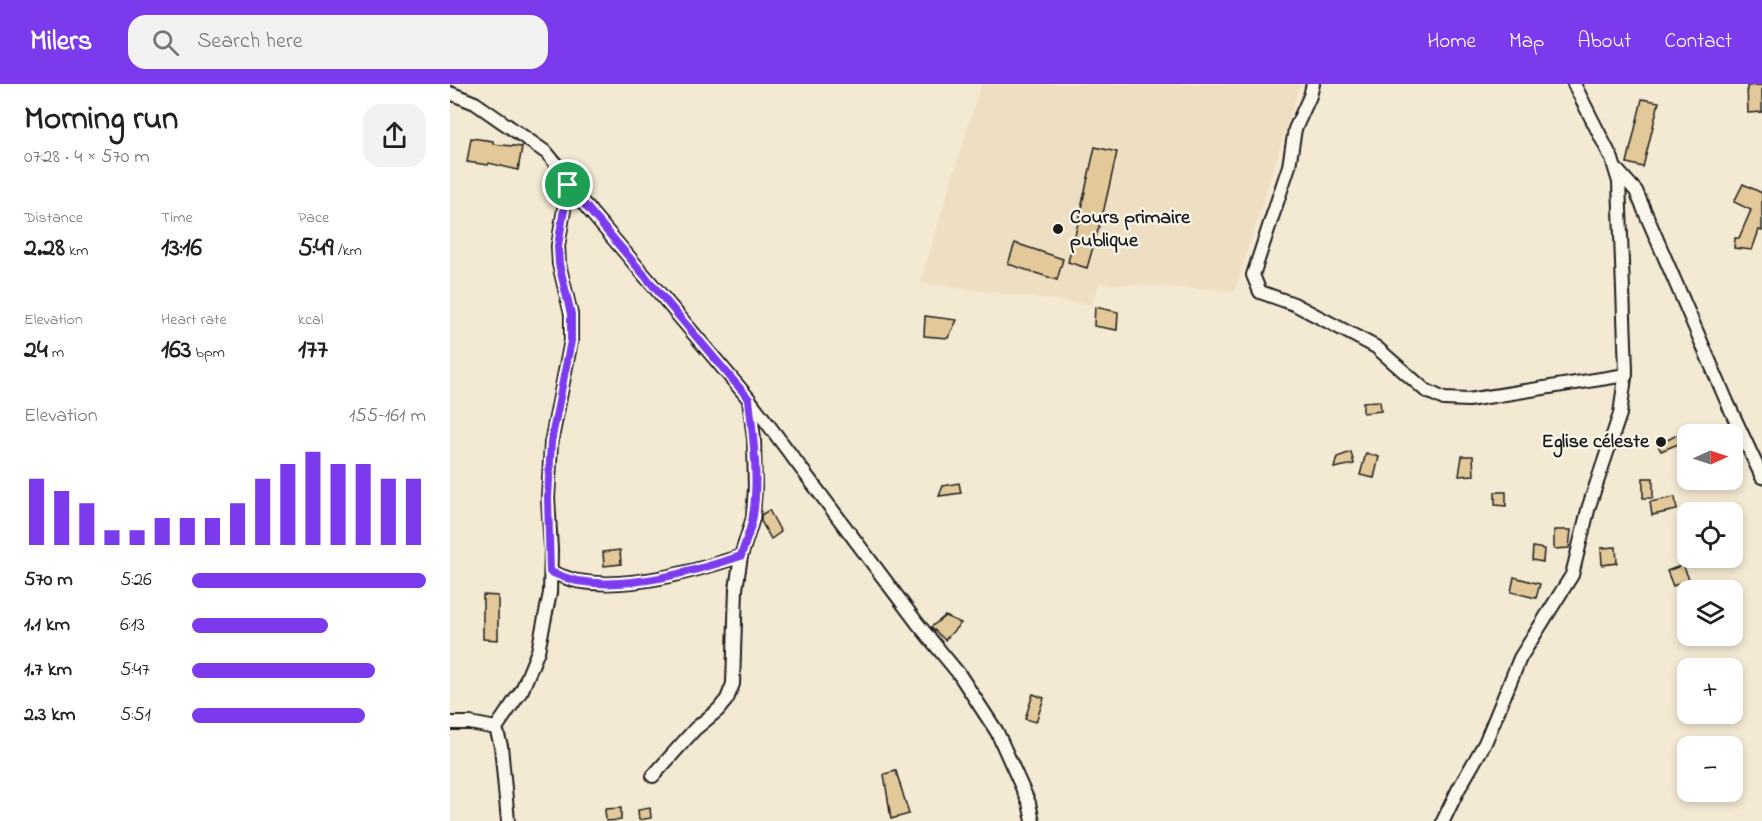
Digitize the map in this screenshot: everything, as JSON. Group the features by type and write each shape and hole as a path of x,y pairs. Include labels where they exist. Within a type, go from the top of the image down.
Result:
{"street":[{"path":"1313,84 1311,96 1295,129 1289,166 1253,275 1260,292 1294,304 1376,347 1425,390 1444,399 1468,399 1626,375"},
{"path":"1574,84 1617,170 1635,191 1762,477"},
{"path":"450,93 475,103 547,153 560,169 568,185 749,399 918,624 959,674 997,732 1029,803 1033,821"},
{"path":"1443,821 1485,743 1520,658 1572,575 1589,506 1620,414 1626,375 1617,170"},
{"path":"508,821 501,746 496,728 522,690 538,651 550,593 548,498 551,442 571,341 571,314 559,264 558,246 568,185"},
{"path":"653,776 695,729 718,710 727,699 733,684 736,590 741,556 753,518 755,488 754,439 749,399"},
{"path":"550,572 575,580 597,583 652,579 692,572 741,556"},
{"path":"450,723 470,723 496,728"}],"shaded area":[{"path":"981,84 1300,84 1235,291 1099,283 1092,305 920,283"}],"building":[{"path":"1762,85 1762,112 1748,113 1747,86"},
{"path":"1642,99 1659,102 1643,167 1627,163"},
{"path":"471,138 493,141 493,144 522,147 518,170 489,163 488,165 467,162"},
{"path":"1095,147 1117,152 1087,268 1068,262"},
{"path":"1743,184 1762,193 1762,231 1759,230 1752,250 1734,248 1735,238 1739,238 1751,210 1734,202"},
{"path":"1015,243 1063,259 1057,280 1008,264"},
{"path":"1095,307 1118,312 1117,330 1094,326"},
{"path":"925,316 957,320 948,338 924,336"},
{"path":"1380,401 1381,411 1363,413 1363,402"},
{"path":"1677,435 1677,444 1661,451 1658,445"},
{"path":"1351,452 1354,464 1334,468 1337,457"},
{"path":"1366,453 1379,457 1374,478 1360,475"},
{"path":"1462,456 1473,456 1474,475 1459,476"},
{"path":"1643,478 1653,478 1653,498 1643,498"},
{"path":"959,483 961,493 939,496 943,486"},
{"path":"1495,492 1506,492 1506,506 1495,505"},
{"path":"1675,497 1677,510 1652,515 1650,502"},
{"path":"769,510 781,532 771,539 761,521 761,515"},
{"path":"1554,530 1571,530 1569,548 1554,549"},
{"path":"1533,547 1544,549 1543,562 1532,560"},
{"path":"1616,547 1617,563 1602,565 1601,548"},
{"path":"620,550 621,564 604,566 603,552"},
{"path":"1677,567 1684,568 1689,579 1677,580 1677,584 1673,586 1667,571"},
{"path":"1514,577 1540,584 1536,598 1511,592"},
{"path":"483,595 498,596 498,640 483,639"},
{"path":"945,616 961,623 945,640 931,627"},
{"path":"1033,694 1044,698 1036,722 1025,719"},
{"path":"896,771 909,814 891,819 884,774"},
{"path":"621,808 621,820 606,821 605,809"},
{"path":"650,808 651,818 639,820 638,810"}],"place":[{"name":"Cours primaire publique","path":"1058,229"},
{"name":"Eglise céleste","path":"1661,442"}],"route":[{"path":"568,185 749,399 754,439 755,488 753,518 741,556 692,572 652,579 597,583 575,580 550,572 548,498 551,442 572,328 571,314 559,264 558,246 568,185"}]}
